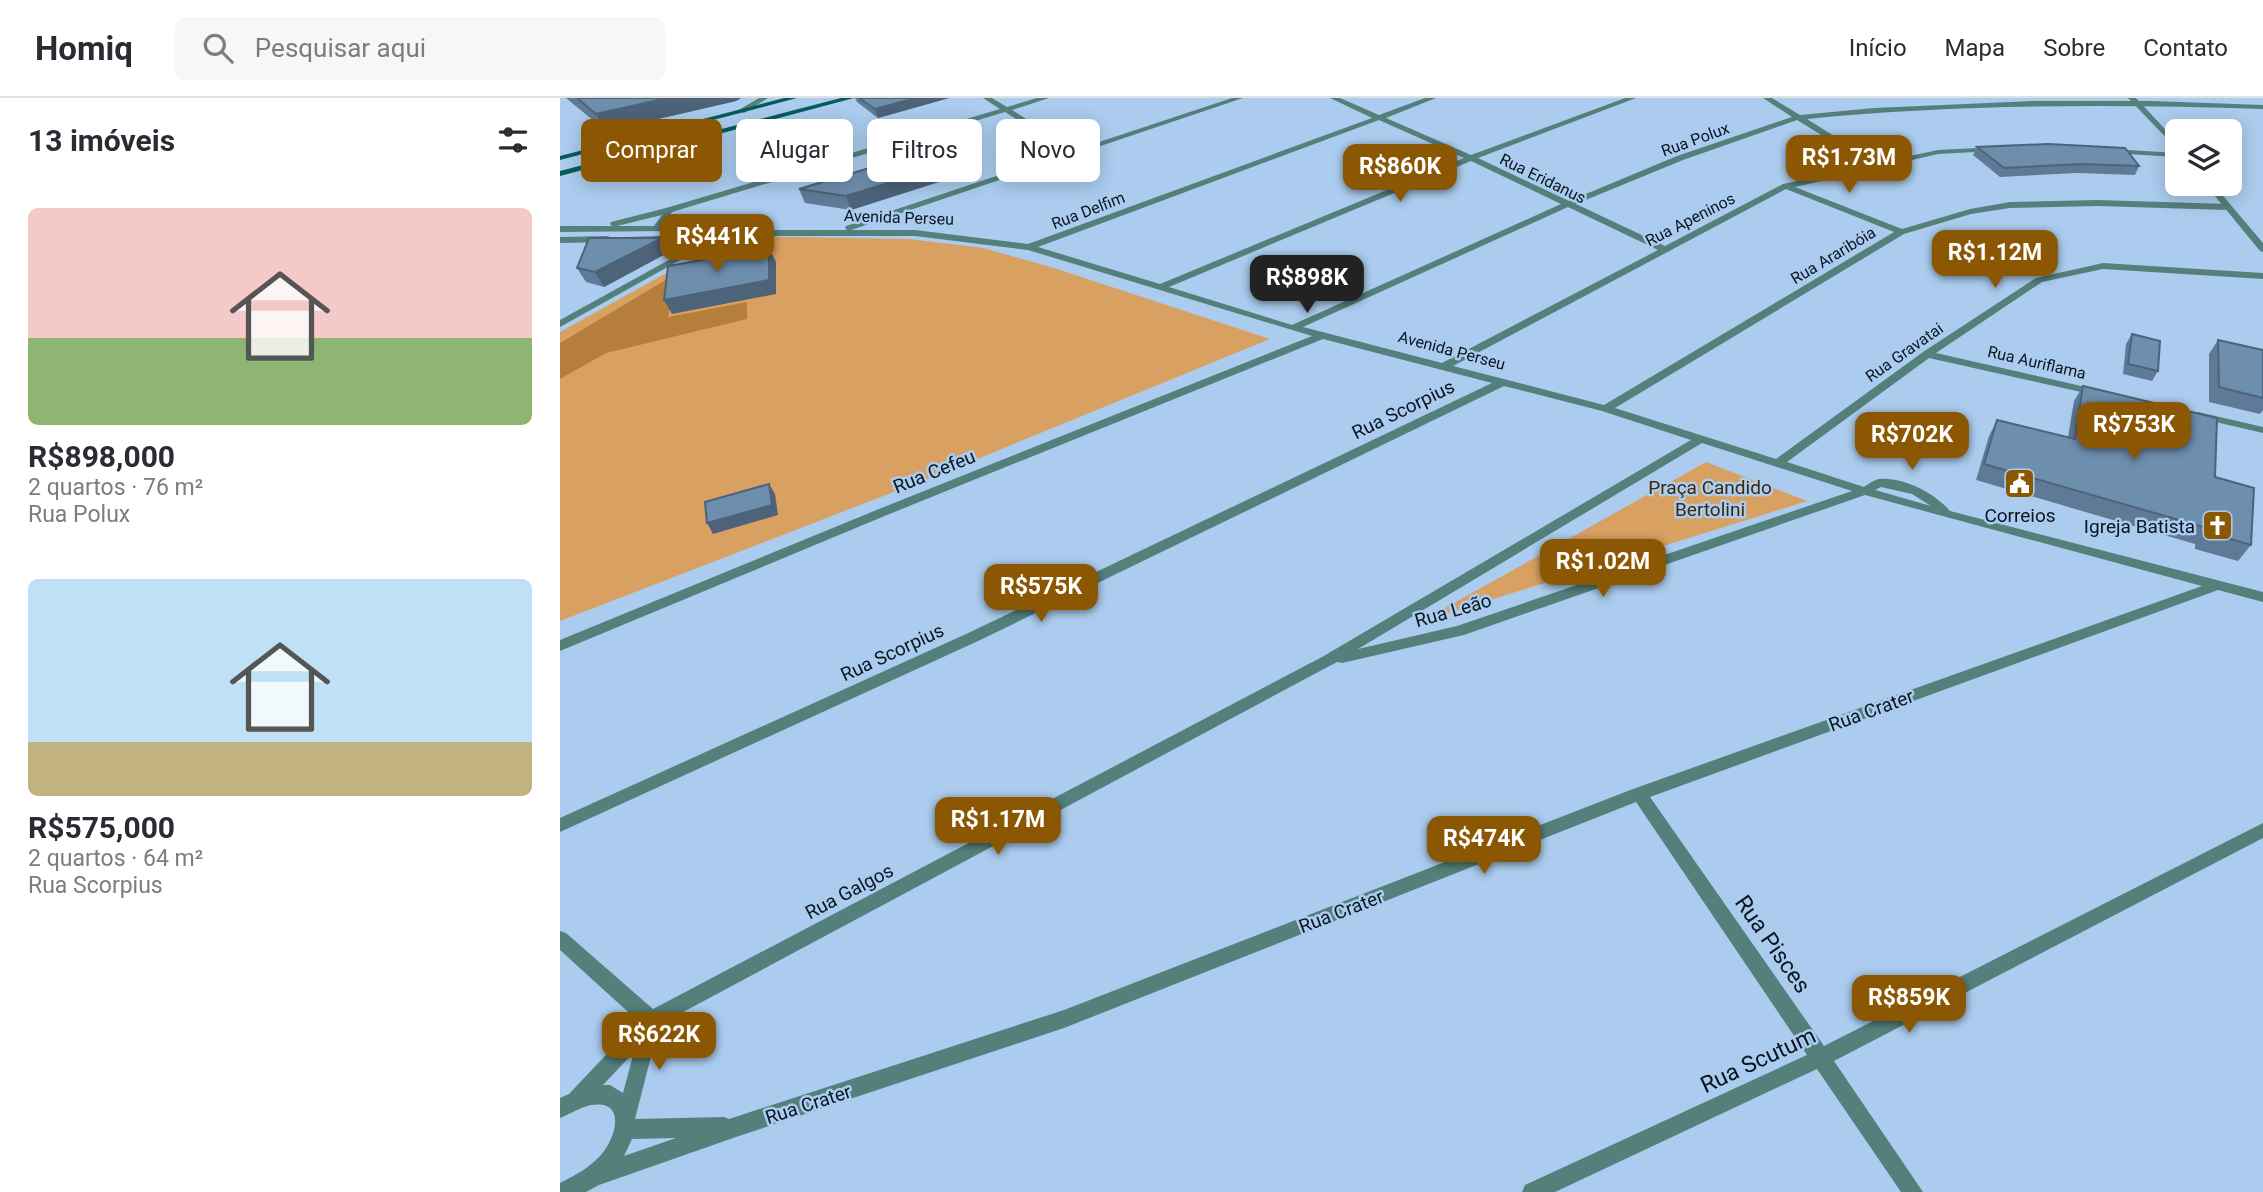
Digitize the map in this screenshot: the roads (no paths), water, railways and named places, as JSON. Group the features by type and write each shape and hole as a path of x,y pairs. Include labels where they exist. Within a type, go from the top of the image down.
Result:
{"main road":[{"path":"560,158 793,98"},
{"path":"560,174 850,98"}],"street":[{"path":"741,111 764,98"},
{"path":"987,98 1020,119"},
{"path":"560,248 582,240 594,229 669,210 1045,98"},
{"path":"1100,143 1239,98"},
{"name":"Rua Eridanus","path":"1334,98 1471,158 1664,249"},
{"name":"Rua Delfim","path":"1029,247 1432,98"},
{"path":"1161,287 1471,158 1632,98"},
{"path":"1767,98 1874,164"},
{"path":"2135,100 2165,134"},
{"name":"Rua Polux","path":"1293,328 1566,205 1680,158 1796,118 1954,106 2135,100 2263,107"},
{"name":"Rua Apeninos","path":"1445,366 1786,186 1874,164 1938,152 2003,149"},
{"path":"2096,150 2165,154"},
{"path":"838,232 996,178"},
{"path":"1786,186 1901,232"},
{"path":"2219,196 2262,246"},
{"name":"Rua Araribóia","path":"1606,409 1901,232 1970,212 2010,205 2098,203 2228,207"},
{"path":"657,229 669,210"},
{"name":"Avenida Perseu","path":"560,229 657,229 726,233"},
{"path":"561,324 726,233"},
{"name":"Avenida Perseu","path":"560,240 726,233 915,233 1029,247 1293,328 1606,409 1946,514 2263,597"},
{"name":"Rua Gravatai","path":"1778,463 1927,354 2039,280 2103,267 2263,276"},
{"name":"Rua Cefeu","path":"560,646 883,512 1323,335"},
{"name":"Rua Auriflama","path":"1927,354 2115,396"},
{"name":"Rua Scorpius","path":"560,825 1009,620 1503,382"},
{"path":"2182,411 2263,430"},
{"path":"1327,661 1702,438"},
{"name":"Rua Leão","path":"1327,661 1459,631 1865,491"},
{"name":"Rua Crater","path":"593,1177 1064,1019 1639,794 2218,584"},
{"name":"Rua Galgos","path":"569,1104 651,1020 1327,661"},
{"name":"Rua Pisces","path":"1639,794 1913,1192"},
{"name":"Rua Scutum","path":"1532,1192 1821,1058 2263,830"},
{"path":"560,939 651,1020 622,1145 610,1162 593,1177 564,1192"},
{"path":"569,1104 591,1095 615,1097 623,1104 627,1121"},
{"name":"Rua Crater","path":"627,1121 736,1127"}],"place":[{"name":"Correios","path":"2020,484"},
{"name":"Igreja Batista","path":"2218,526"}],"park label":[{"name":"Praça Candido Bertolini","path":"1710,498"}]}
